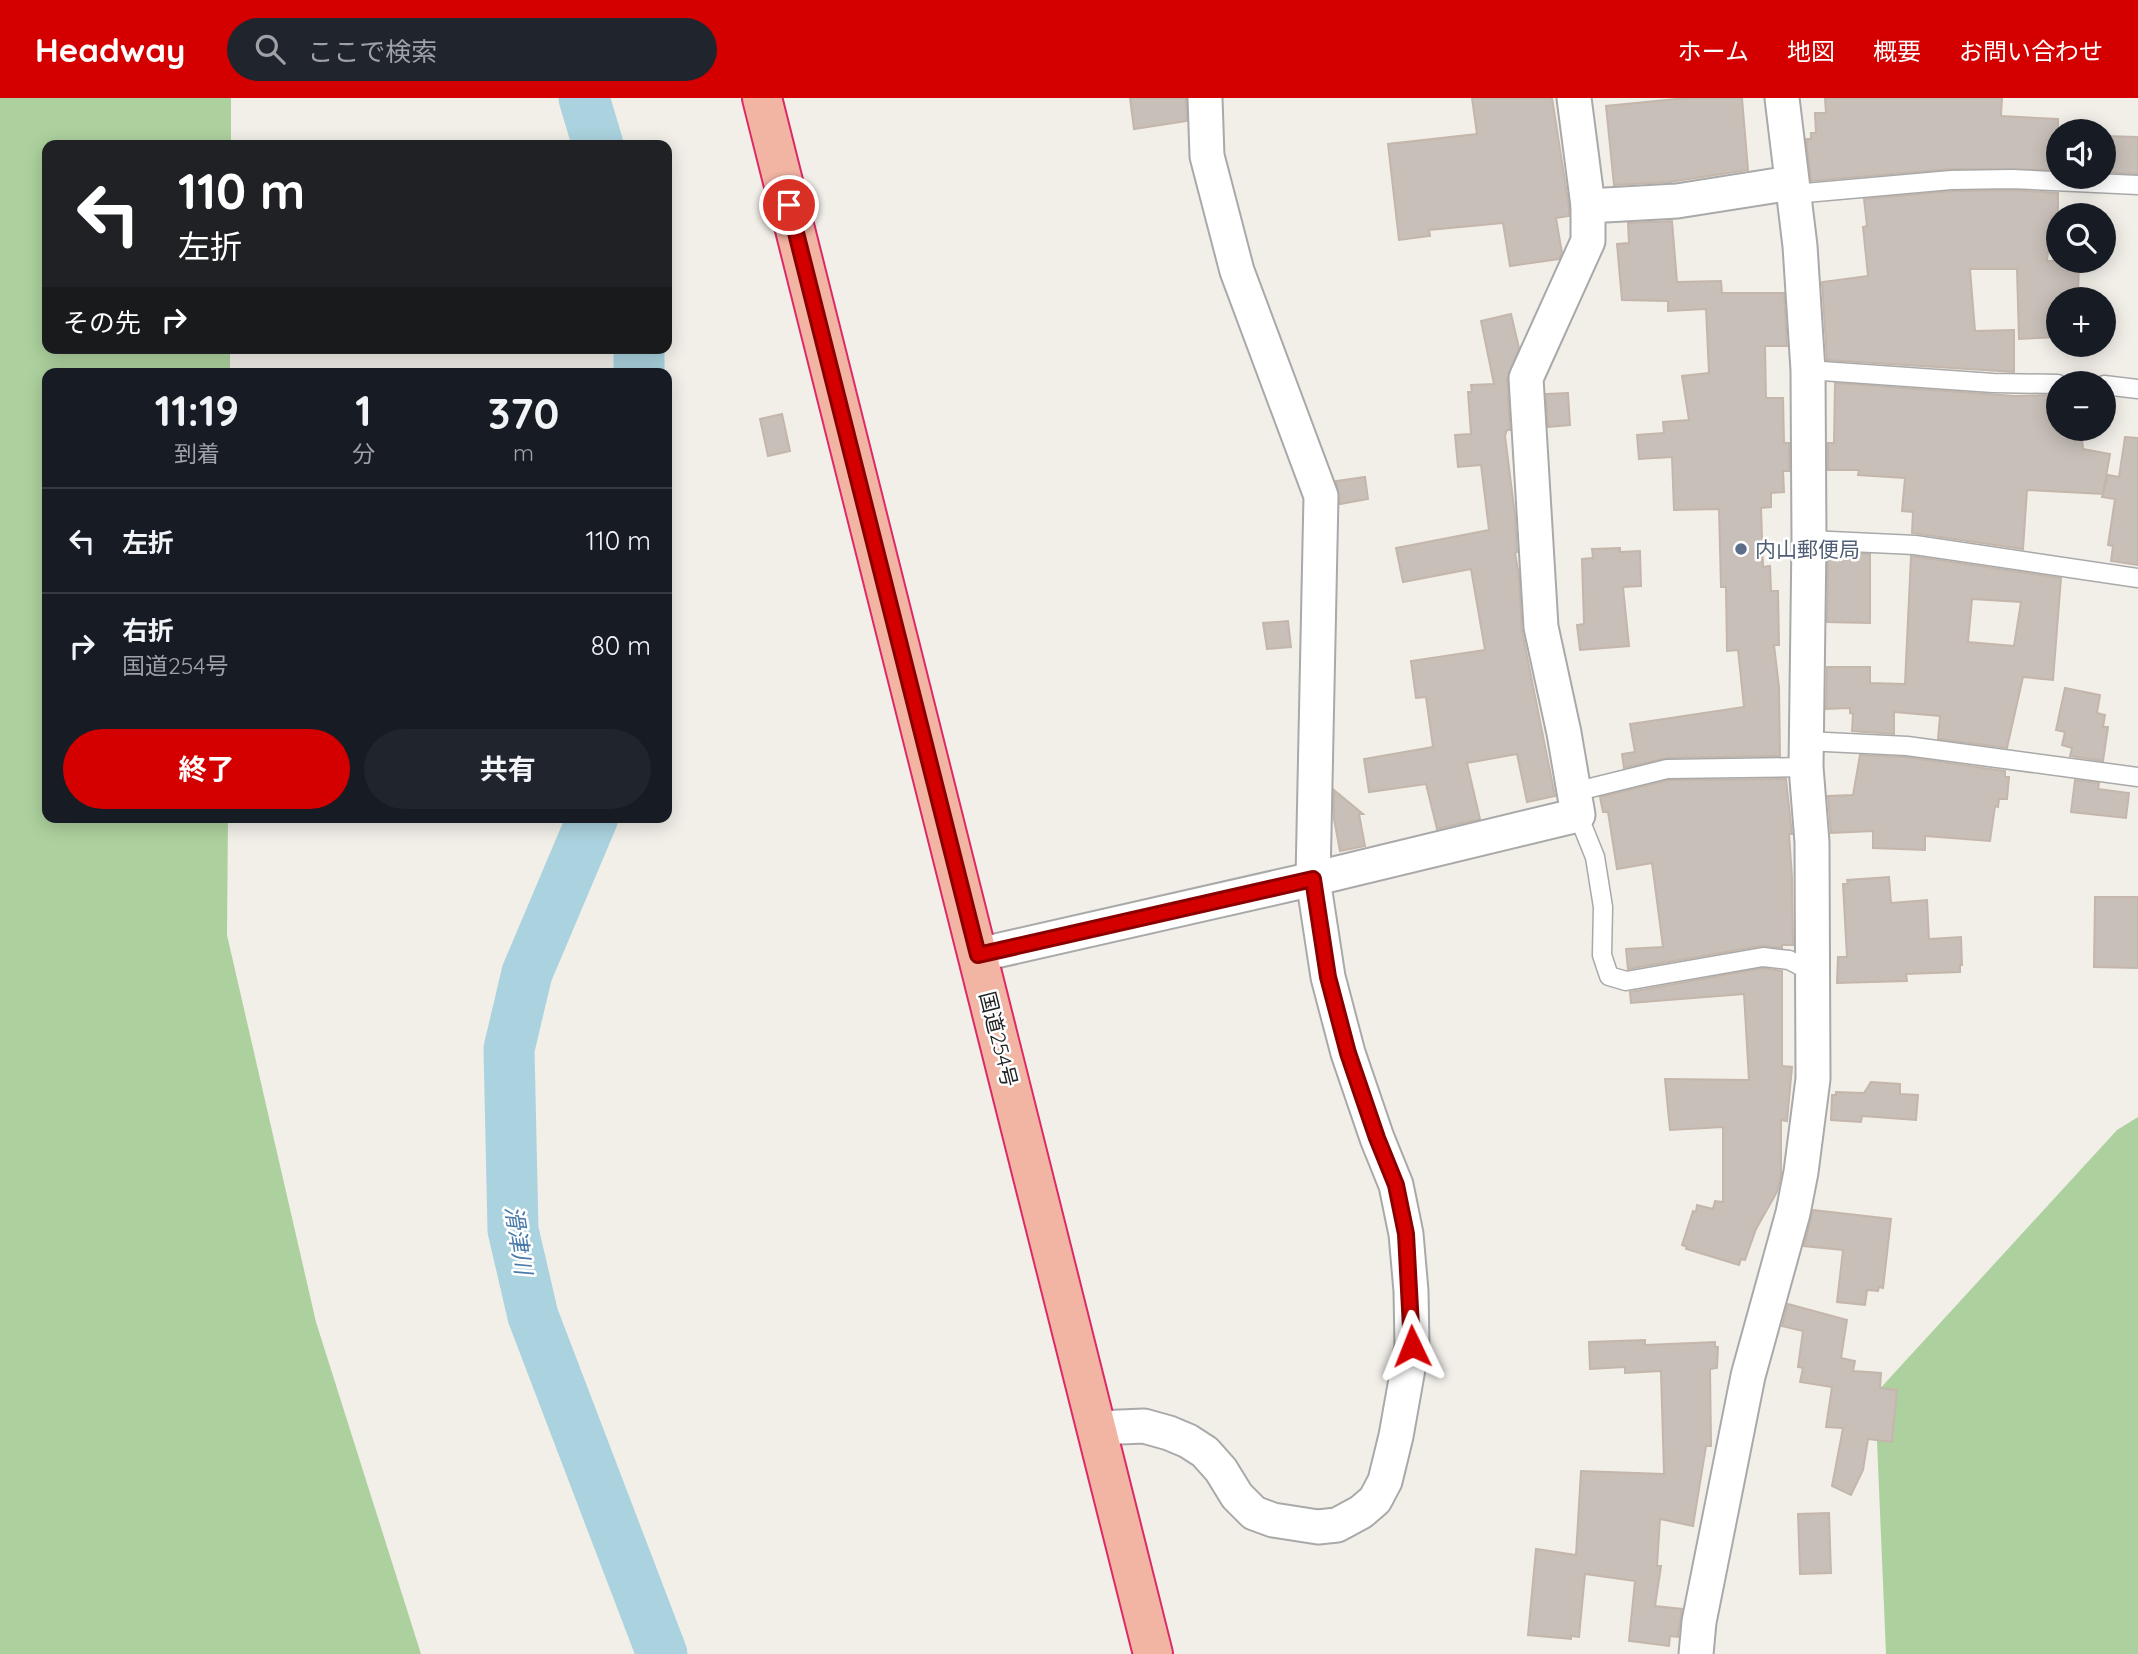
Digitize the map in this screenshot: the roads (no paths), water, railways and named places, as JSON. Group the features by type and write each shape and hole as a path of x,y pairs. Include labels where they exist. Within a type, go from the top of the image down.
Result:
{"highway":[{"name":"国道254号","path":"762,98 1153,1654"}],"street":[{"path":"1097,1428 1144,1426 1188,1441 1205,1452 1221,1470 1245,1507 1254,1513 1273,1520 1318,1527 1337,1525 1361,1512 1375,1500 1385,1481 1412,1346 1406,1234 1396,1185 1348,1053 1328,977 1313,879 1321,496 1237,271 1207,156 1205,98"},
{"path":"978,955 1313,879 1576,803 1541,627 1526,378 1588,241 1588,206 1574,98"},
{"path":"1696,1654 1699,1622 1748,1376 1793,1213 1814,1079 1812,842 1806,754 1808,370 1800,246 1782,98"},
{"path":"1588,206 1677,201 1792,189"}],"lane":[{"path":"1792,189 2000,179 2138,185"},
{"path":"1808,370 1993,383 2046,384"},
{"path":"2116,386 2138,389"},
{"path":"1809,540 1915,545 2138,578"},
{"path":"1814,973 1789,960 1763,957 1626,981 1609,976 1602,955 1603,907 1594,857 1576,803 1667,769 1908,746 2138,777"}],"waterway":[{"name":"滑津川","path":"584,98 597,140"},
{"name":"滑津川","path":"639,354 639,368"},
{"name":"滑津川","path":"590,823 527,973 509,1049 513,1230 533,1316 662,1654"}],"place":[{"name":"内山郵便局","path":"1741,549"}]}
